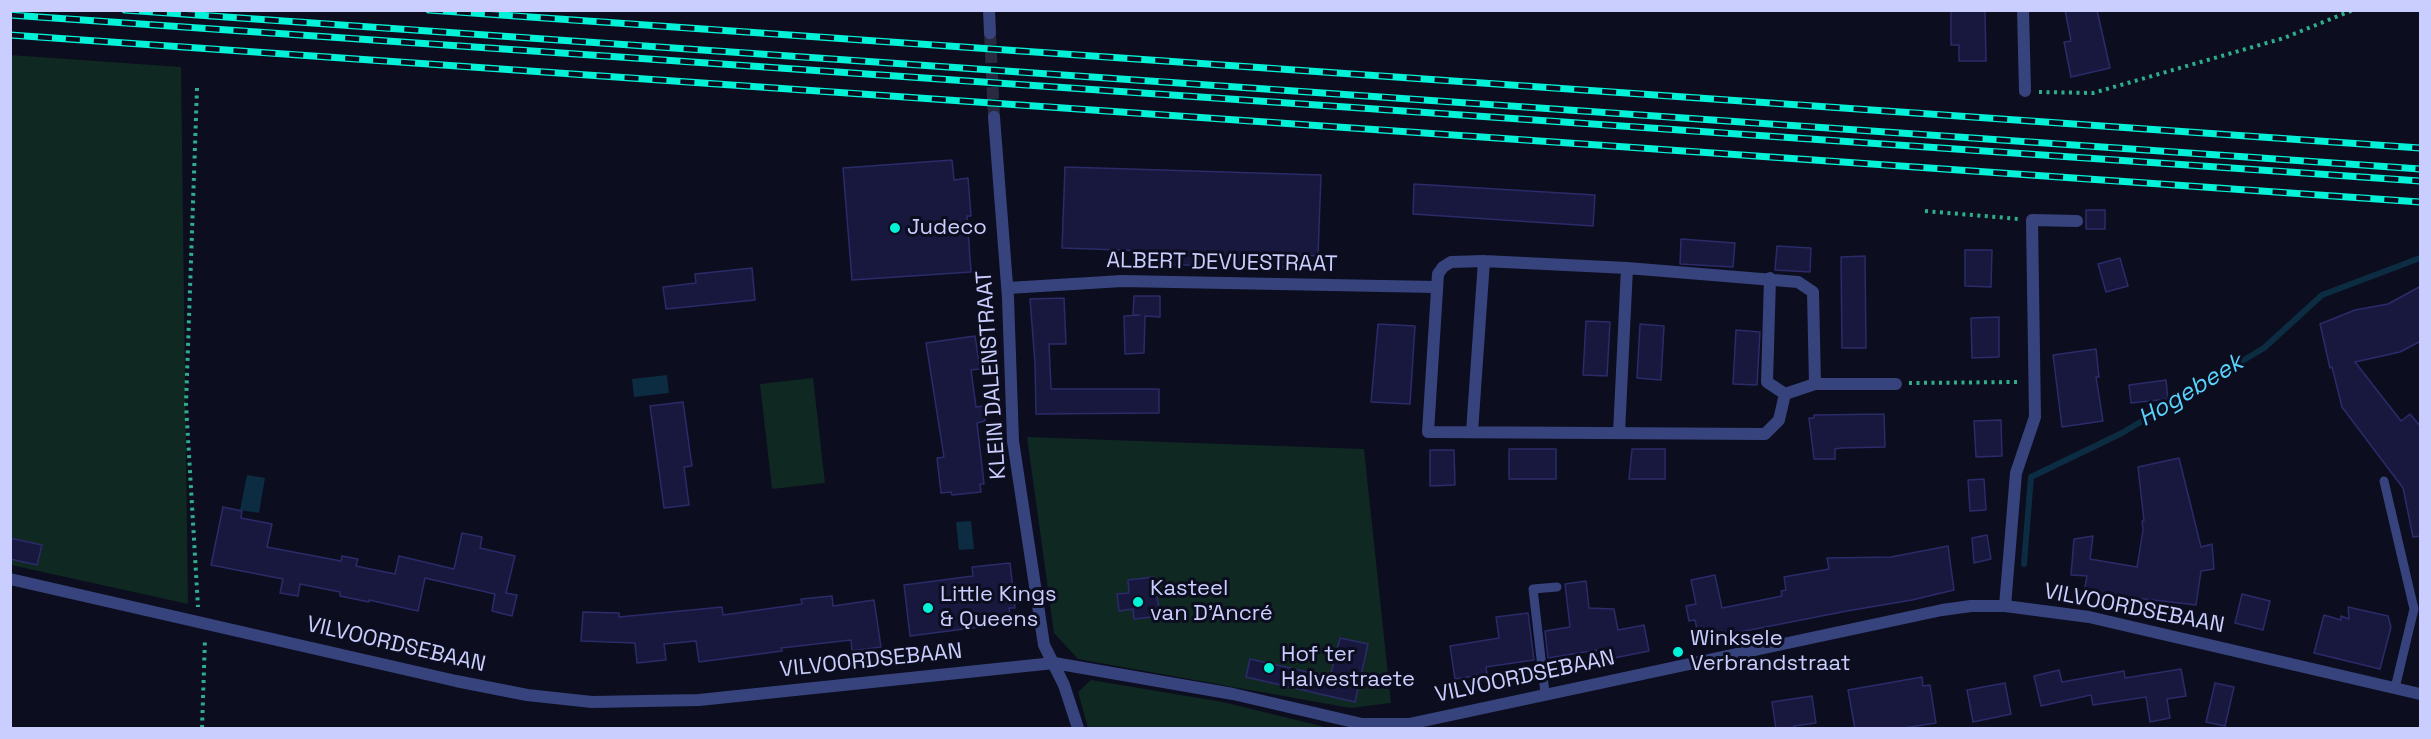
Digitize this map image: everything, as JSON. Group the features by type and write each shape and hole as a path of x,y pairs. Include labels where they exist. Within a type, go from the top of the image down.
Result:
{"street":[{"path":"989,10 990,33"},
{"path":"2023,10 2025,91"},
{"name":"KLEIN DALENSTRAAT","path":"994,117 1008,288 1013,441 1044,645 1064,685 1078,729"},
{"path":"2005,606 2016,473 2035,417 2032,220 2077,221"},
{"path":"1472,432 1484,261"},
{"path":"1785,394 1779,420 1765,434 1428,432 1435,287 1438,274 1451,262 1484,261 1627,268 1798,282 1813,292 1815,384"},
{"path":"1619,433 1627,268"},
{"path":"1770,278 1767,382 1785,394"},
{"name":"ALBERT DEVUESTRAAT","path":"1008,288 1122,281 1435,287"},
{"path":"1785,394 1815,384 1896,384"},
{"name":"VILVOORDSEBAAN","path":"10,579 456,681 527,695 592,702 699,700 1054,663 1233,694 1362,726 1409,724 1942,609 1971,606 2005,606 2089,617 2421,694"}],"lane":[{"path":"2384,481 2414,609 2395,688"},
{"path":"1545,693 1533,589 1557,587"}],"path":[{"path":"2025,91 2093,93 2283,38 2352,10"},
{"path":"197,88 186,404 196,603 206,622 202,729"},
{"path":"1925,210 2032,220"},
{"path":"1896,384 2035,382"}],"green space":[{"path":"10,55 181,67 188,604 11,565"},
{"path":"813,378 825,483 772,489 760,384"},
{"path":"1027,437 1364,449 1391,703 1350,708 1078,659 1054,633"},
{"path":"1091,680 1223,702 1329,728 1088,728 1078,692"}],"water":[{"path":"667,375 669,393 634,397 632,379"},
{"path":"247,475 265,478 259,513 240,510"},
{"path":"971,521 974,549 959,550 956,522"}],"building":[{"path":"1951,10 1985,10 1986,61 1959,61 1959,45 1951,45"},
{"path":"2065,10 2097,10 2110,68 2071,77 2064,42 2071,41"},
{"name":"Judeco","path":"952,160 954,180 968,178 971,216 967,216 971,272 852,280 843,168"},
{"path":"1065,167 1321,175 1318,256 1300,255 1300,268 1147,264 1147,251 1062,248"},
{"path":"1414,184 1595,195 1593,226 1413,214"},
{"path":"2086,210 2105,210 2105,229 2086,229"},
{"path":"1681,239 1735,243 1733,267 1680,264"},
{"path":"1777,246 1811,248 1810,272 1775,270"},
{"path":"1965,250 1992,250 1991,287 1965,286"},
{"path":"1865,256 1866,348 1842,348 1841,257"},
{"path":"2120,258 2128,286 2106,292 2098,264"},
{"path":"752,268 755,300 666,309 663,287 696,283 695,274"},
{"path":"2421,286 2421,341 2400,352 2355,362 2401,421 2410,414 2421,427 2421,536 2413,537 2403,488 2342,407 2320,324 2355,310 2388,304"},
{"path":"1134,296 1160,296 1160,317 1145,316 1144,353 1125,354 1124,316 1140,315 1133,315"},
{"path":"1064,298 1066,344 1049,344 1051,389 1159,389 1159,413 1036,414 1030,299"},
{"path":"1999,317 1999,357 1972,358 1971,318"},
{"path":"1586,321 1610,322 1607,376 1583,375"},
{"path":"1378,324 1415,326 1410,404 1371,402"},
{"path":"1640,324 1664,326 1661,380 1637,378"},
{"path":"1736,330 1760,332 1757,385 1733,384"},
{"path":"975,336 980,369 971,370 976,407 983,406 985,421 977,423 984,484 980,484 981,492 952,495 951,492 941,493 937,458 944,457 926,343"},
{"path":"2096,349 2099,377 2096,377 2103,421 2062,427 2053,355"},
{"path":"2166,380 2168,399 2131,403 2129,385"},
{"path":"683,402 692,466 684,467 689,505 664,508 650,406"},
{"path":"1884,414 1885,447 1835,449 1835,459 1814,459 1809,418 1814,418 1814,415"},
{"path":"2001,420 2002,456 1976,457 1974,421"},
{"path":"1509,449 1556,449 1556,479 1509,479"},
{"path":"1632,449 1665,449 1665,479 1629,479"},
{"path":"1430,450 1454,450 1455,485 1430,486"},
{"path":"2179,458 2201,547 2212,544 2214,569 2201,571 2196,605 2084,592 2087,576 2071,575 2074,539 2093,536 2090,559 2137,567 2143,530 2142,521 2144,521 2138,467"},
{"path":"1984,479 1986,510 1970,511 1968,480"},
{"path":"223,507 242,511 241,518 272,524 267,547 341,561 342,556 358,559 356,566 395,574 399,556 454,569 462,533 482,537 480,548 515,556 506,593 517,595 512,616 492,611 495,594 425,578 418,611 340,596 340,592 300,584 298,596 280,593 283,579 211,565"},
{"path":"1987,535 1991,559 1974,563 1972,538"},
{"path":"10,538 42,545 37,565 10,559"},
{"path":"1948,546 1954,590 1699,640 1695,620 1689,621 1686,606 1696,604 1691,580 1715,575 1722,608 1782,596 1781,591 1786,590 1784,577 1829,569 1827,558 1891,557"},
{"path":"1010,563 1015,608 1009,608 1011,623 910,636 904,585 973,576 972,567"},
{"name":"Kasteel van D'Ancré","path":"1154,577 1160,616 1134,619 1133,609 1119,611 1117,594 1129,593 1128,580"},
{"path":"1586,581 1589,608 1614,609 1618,630 1644,625 1649,651 1599,661 1597,650 1548,658 1545,631 1570,627 1565,584"},
{"path":"2242,594 2270,601 2263,630 2235,623"},
{"path":"832,596 833,606 874,600 881,647 852,651 851,640 781,648 782,651 699,662 696,641 664,644 666,660 637,663 635,643 581,641 583,612 619,613 619,617 722,607 723,615 802,604 801,599"},
{"path":"2348,607 2388,616 2391,627 2380,669 2314,653 2324,615 2341,620 2341,616 2349,619"},
{"path":"1528,613 1534,660 1486,667 1487,674 1455,679 1450,646 1499,638 1496,617"},
{"name":"Hof ter Halvestraete","path":"1340,638 1368,644 1355,702 1246,677 1250,659 1330,677"},
{"path":"2181,669 2186,696 2167,699 2170,718 2150,722 2146,697 2093,705 2091,695 2041,706 2034,676 2059,670 2062,682 2124,671 2125,678"},
{"path":"1922,677 1923,686 1930,685 1936,723 1897,729 1855,729 1848,690"},
{"path":"2005,683 2011,714 1973,722 1967,690"},
{"path":"2215,683 2234,687 2225,726 2206,722"},
{"path":"1812,696 1816,723 1794,726 1794,729 1776,729 1772,702"}],"waterway":[{"name":"Hogebeek","path":"2024,564 2031,477 2122,433 2264,348 2322,295 2420,258"}],"tunnel":[{"path":"990,33 994,117"}],"railway":[{"path":"125,10 2420,169"},
{"path":"429,10 2420,148"},
{"path":"10,15 2420,181"},
{"path":"10,35 2420,202"}],"place":[{"name":"Judeco","path":"895,228"},
{"name":"Kasteel van D'Ancré","path":"1138,602"},
{"name":"Little Kings & Queens","path":"928,608"},
{"name":"Winksele Verbrandstraat","path":"1678,652"},
{"name":"Hof ter Halvestraete","path":"1269,668"}]}
